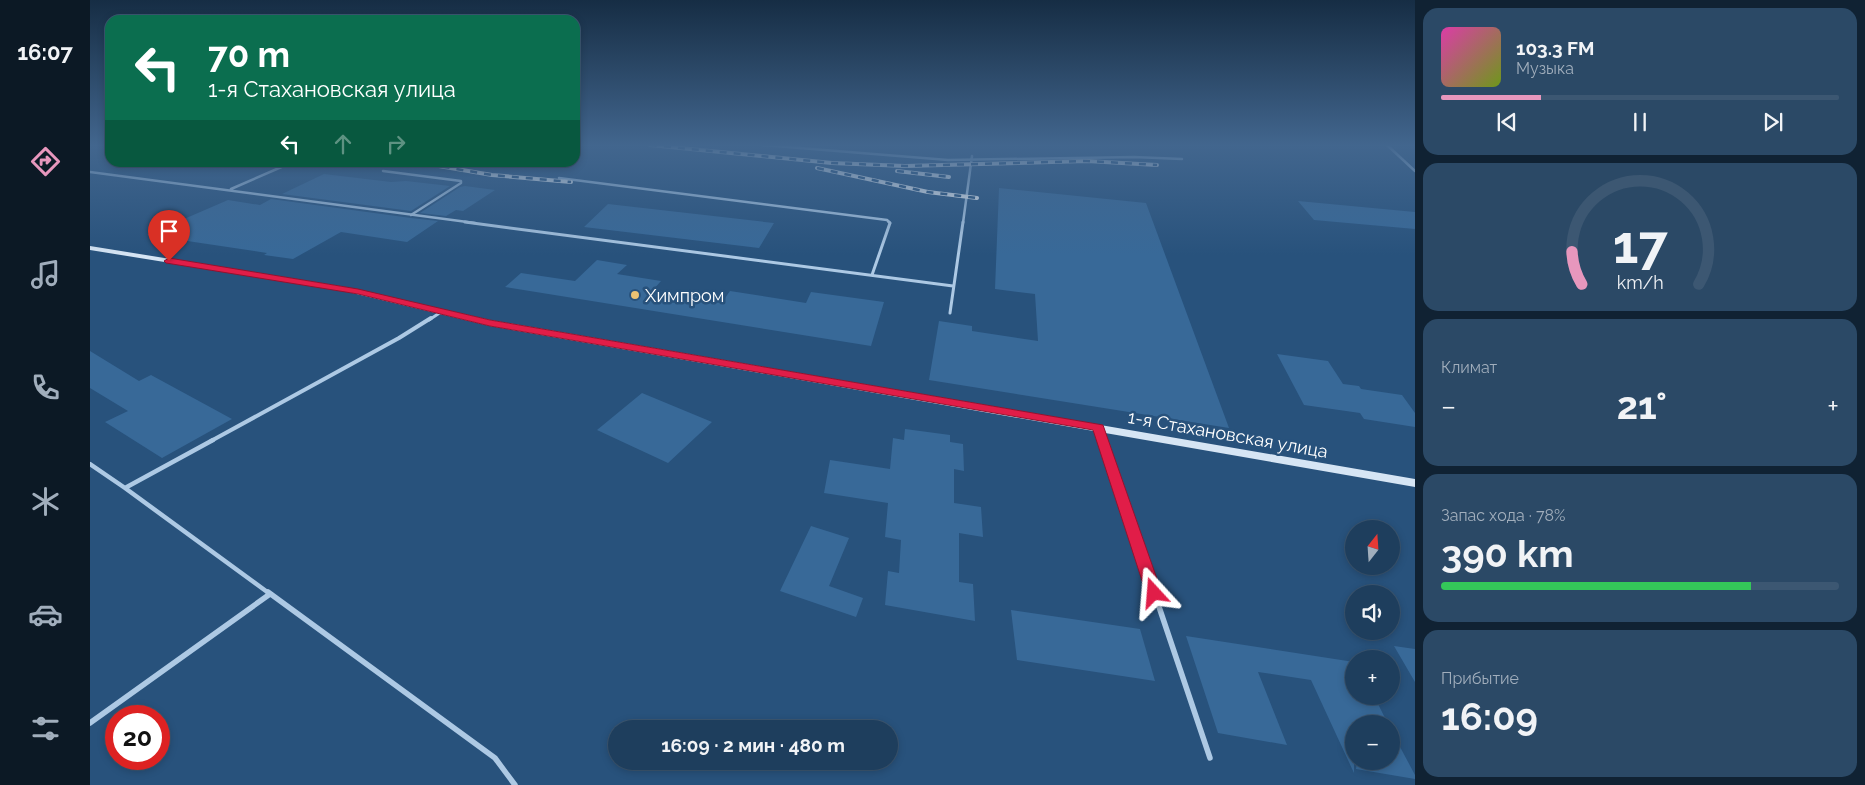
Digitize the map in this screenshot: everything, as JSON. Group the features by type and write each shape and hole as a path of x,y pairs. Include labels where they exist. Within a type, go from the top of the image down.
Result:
{"main road":[{"name":"1-я Стахановская улица","path":"90,248 344,289 490,323 1415,483"}],"lane":[{"path":"164,182 953,286"},
{"path":"229,190 248,182"},
{"path":"411,215 461,182"},
{"path":"587,182 887,220 890,223 872,275"},
{"path":"950,313 968,182"},
{"path":"125,488 399,338 441,312"},
{"path":"1098,427 1210,758"},
{"path":"90,464 495,758 515,785"},
{"path":"90,723 270,594"}],"building":[{"path":"308,182 412,182 450,186 411,211 282,194"},
{"path":"460,187 495,190 463,211 456,210 446,216 420,213"},
{"path":"999,188 1146,203 1229,428 929,380 939,321 972,326 972,331 1038,341 1035,294 995,289"},
{"path":"271,199 438,221 407,242 341,232 293,259 264,255 267,253 147,235 228,200 260,205"},
{"path":"1298,201 1415,212 1415,229 1314,220"},
{"path":"608,204 774,223 759,248 584,227"},
{"path":"597,260 627,265 617,274 661,281 653,290 723,301 730,291 806,303 811,292 884,302 871,346 505,287 521,273 575,281"},
{"path":"90,351 139,381 151,375 232,419 162,458 105,422 128,411 90,388"},
{"path":"1277,354 1328,361 1343,384 1359,386 1361,389 1402,395 1415,413 1415,427 1364,419 1360,413 1304,405"},
{"path":"642,393 712,422 668,463 597,430"},
{"path":"905,429 950,435 950,442 963,444 964,471 954,469 954,503 981,507 983,537 959,533 959,582 973,584 975,621 885,605 888,571 899,573 901,540 885,537 888,503 824,493 830,460 890,469 893,438 904,440"},
{"path":"811,526 849,538 829,586 863,598 856,617 780,591"},
{"path":"1011,610 1140,629 1155,681 1017,660"},
{"path":"1186,636 1345,661 1345,705 1378,705 1384,715 1345,715 1345,754 1311,680 1258,672 1287,745 1218,733"},
{"path":"1394,646 1415,649 1415,682 1400,656 1400,650 1396,650"},
{"path":"1400,747 1415,775 1415,779 1362,770 1400,770"}],"railway":[{"path":"567,182 571,182"},
{"path":"880,182 928,192 977,198"}],"place":[{"name":"Химпром","path":"635,295"}],"route":[{"path":"169,261 373,294 490,323 1098,427 1154,593"}]}
